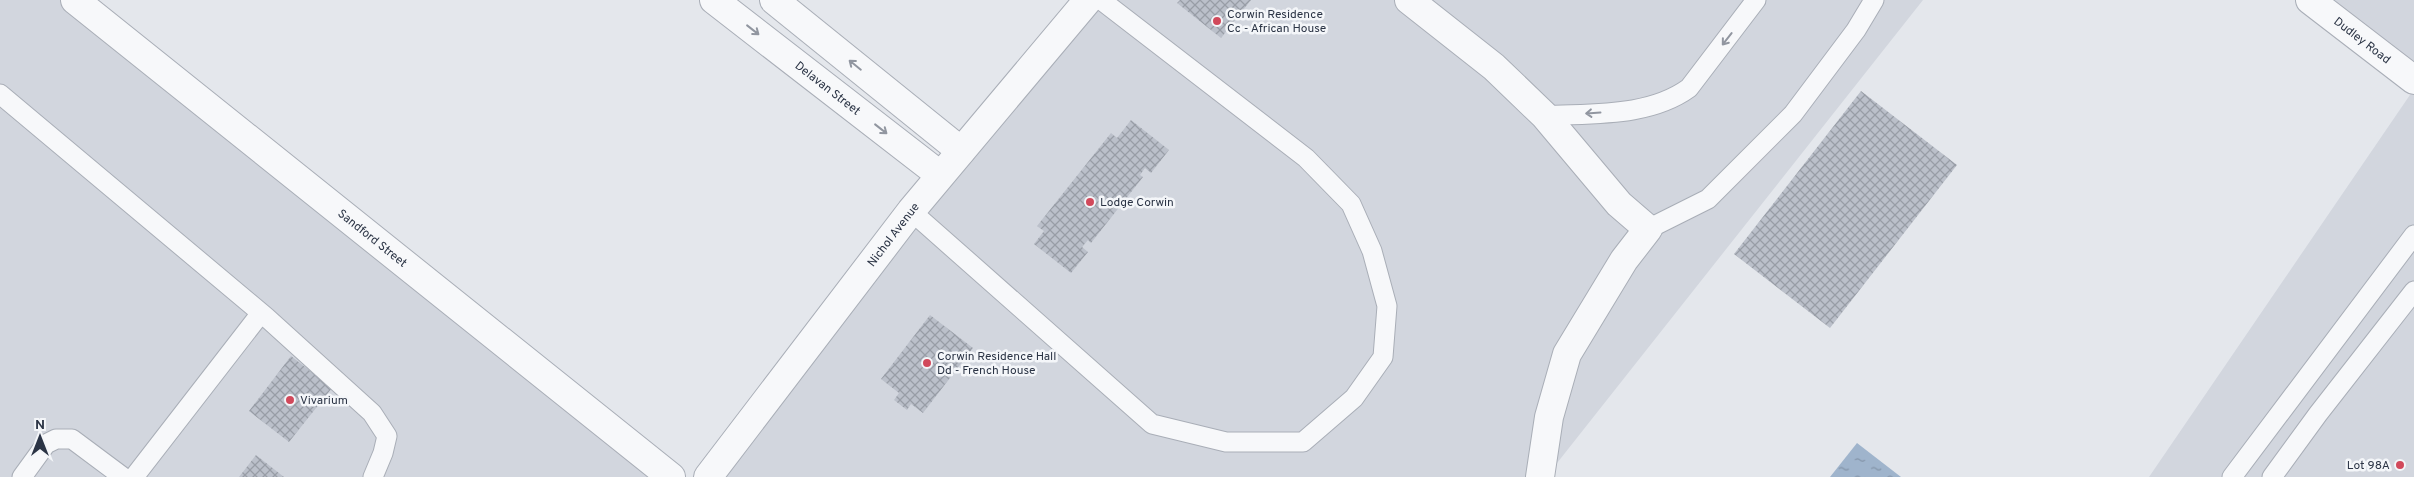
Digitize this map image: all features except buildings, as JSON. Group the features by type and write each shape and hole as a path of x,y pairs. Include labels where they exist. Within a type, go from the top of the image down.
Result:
{"street":[{"name":"Sandford Street","path":"75,0 671,477"},
{"name":"Delavan Street","path":"714,0 940,175"},
{"path":"774,0 961,151"},
{"name":"Nichol Avenue","path":"708,477 911,211 1088,0"},
{"path":"1409,0 1494,68 1545,116 1618,204 1648,229 1624,260 1568,354 1549,417 1540,477"},
{"name":"Dudley Road","path":"2310,0 2414,80"}],"lane":[{"path":"911,211 1152,424 1226,442 1303,442 1354,398 1384,358 1387,306 1372,251 1351,204 1306,158 1102,0"},
{"path":"1545,116 1616,111 1657,105 1675,98 1689,88 1756,0"},
{"path":"1648,229 1708,198 1793,114 1856,30 1874,0"},
{"path":"0,94 261,313 372,413 387,436 383,453 373,477"},
{"path":"2232,477 2414,235"},
{"path":"2272,477 2318,414 2414,291"},
{"path":"134,477 261,313"},
{"path":"22,477 46,444 56,439 72,439 123,477"}],"shaded area":[{"path":"0,0 75,0 671,477 0,477"},
{"path":"1087,0 1923,0 1546,477 709,477"},
{"path":"2310,0 2414,0 2414,80"},
{"path":"2414,89 2414,477 2149,477"}],"water":[{"path":"1857,443 1901,477 1830,477"}],"place":[{"name":"Corwin Residence Cc - African House","path":"1217,21"},
{"name":"Lodge Corwin","path":"1090,202"},
{"name":"Corwin Residence Hall Dd - French House","path":"927,363"},
{"name":"Vivarium","path":"290,400"},
{"name":"Lot 98A","path":"2400,465"}]}
